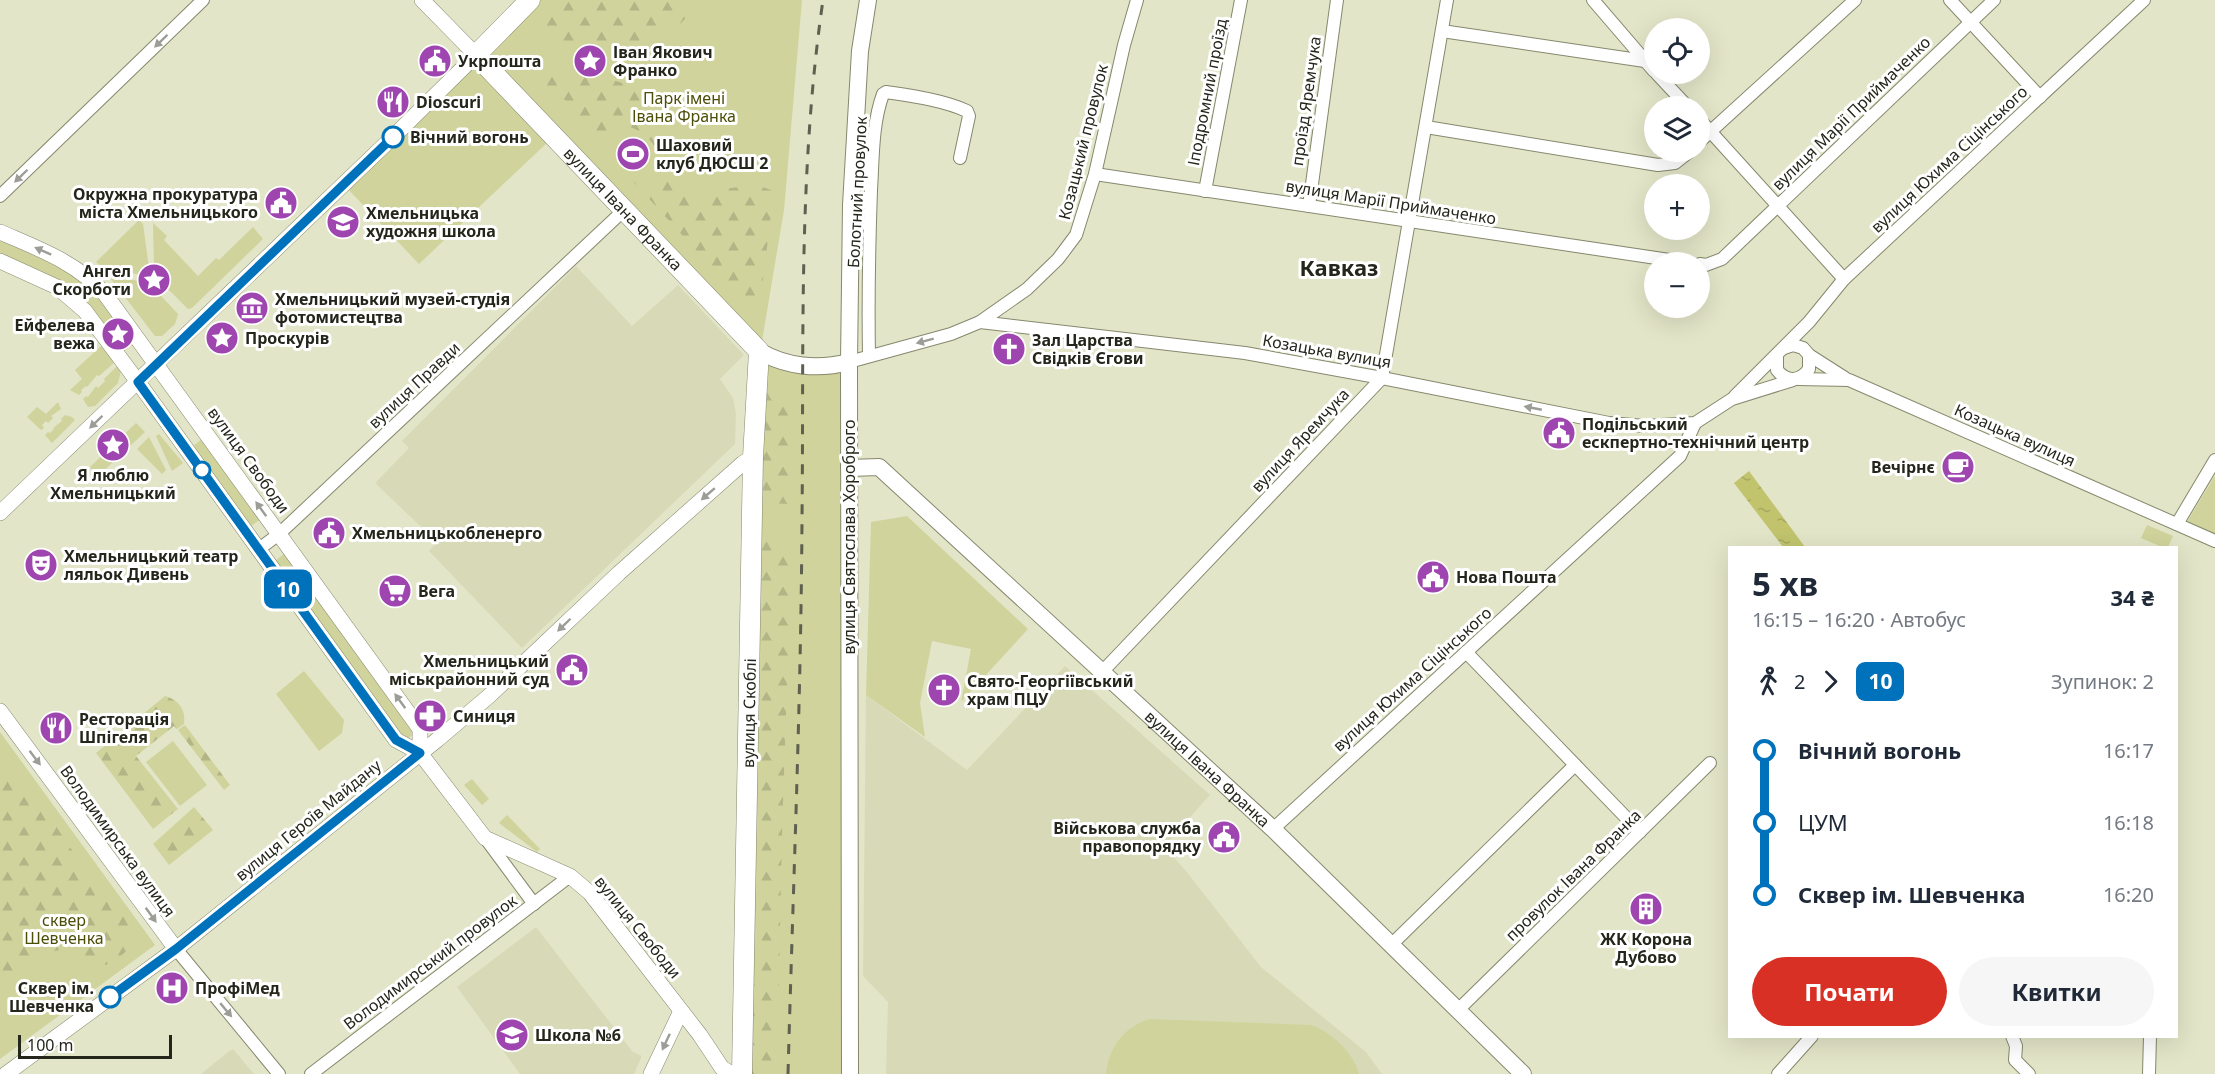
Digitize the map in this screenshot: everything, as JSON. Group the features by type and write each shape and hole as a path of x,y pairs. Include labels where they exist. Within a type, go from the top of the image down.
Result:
{"main road":[{"path":"476,55 530,0"},
{"name":"вулиця Святослава Хороброго","path":"850,1074 850,205 861,44 868,0"},
{"name":"вулиця Івана Франка","path":"476,55 759,351 778,361 794,365 811,366 849,362"},
{"name":"вулиця Скоблі","path":"742,1074 753,457 759,351"},
{"name":"вулиця Івана Франка","path":"849,468 879,467 1273,829 1523,1074"}],"street":[{"path":"0,196 203,0"},
{"name":"вулиця Івана Франка","path":"422,0 476,55"},
{"name":"Козацький провулок","path":"980,322 1027,290 1058,260 1076,235 1095,174 1124,45 1137,0"},
{"name":"Іподромний проїзд","path":"1205,190 1242,0"},
{"name":"проїзд Яремчука","path":"1309,206 1337,0"},
{"path":"1382,378 1447,0"},
{"path":"1593,0 1644,60"},
{"path":"1710,130 1855,0"},
{"path":"1950,0 2040,97"},
{"name":"вулиця Марії Приймаченко","path":"1710,263 1722,259 1995,0"},
{"name":"вулиця Юхима Сіцінського","path":"1732,399 1809,322 1844,279 2144,0"},
{"path":"1442,31 1644,61"},
{"path":"0,513 476,55"},
{"path":"1667,84 1678,96"},
{"name":"Болотний провулок","path":"869,356 869,250 873,158 877,117 883,94 896,93 968,111 969,116 960,158"},
{"path":"1426,127 1658,165 1677,162"},
{"path":"1710,132 1844,279"},
{"name":"вулиця Марії Приймаченко","path":"1095,174 1644,256"},
{"name":"вулиця Правди","path":"259,549 279,534 623,210"},
{"name":"вулиця Свободи","path":"0,232 60,258 89,278 105,294 420,729 420,753"},
{"name":"вулиця Свободи","path":"0,261 49,282 72,298 85,311 396,740 420,753 485,838 570,876 584,886 597,900 722,1068 732,1074"},
{"name":"Козацька вулиця","path":"849,362 951,334 980,322 1245,353 1608,423 1645,426 1695,423 1732,399 1796,379 1849,380 2215,541"},
{"path":"1809,322 1804,341 1807,353 1809,369 1796,379 1780,374 1776,365 1781,351 1793,345 1807,353 1849,380"},
{"name":"вулиця Яремчука","path":"1102,672 1382,378"},
{"name":"вулиця Юхима Сіцінського","path":"1273,829 1680,456 1695,423"},
{"name":"вулиця Героїв Майдану","path":"6,1074 176,949 420,753 489,696 619,573 743,463 753,457"},
{"path":"2176,524 2215,460"},
{"path":"1466,652 1640,832"},
{"name":"Володимирська вулиця","path":"0,711 176,949 279,1074"},
{"name":"провулок Івана Франка","path":"1458,1011 1710,763"},
{"path":"1391,945 1575,765"},
{"path":"485,838 534,903"},
{"name":"Володимирський провулок","path":"311,1074 570,876"},
{"path":"651,1074 681,1011"},
{"path":"1778,1074 1810,1038"},
{"path":"2013,1038 2016,1046 2015,1060 2029,1074"},
{"path":"2149,1074 2150,1038"}],"shaded area":[{"path":"576,266 632,326 678,285 744,355 720,379 733,398 736,413 735,444 522,648 429,551 437,542 376,482 409,448 402,441"},
{"path":"1065,666 1210,795 1164,846 1261,967 1366,1052 1382,1074 886,1074 888,1002 863,976 866,695 967,770"},
{"path":"536,927 633,1052 642,1056 634,1074 520,1074 457,987"},
{"path":"233,1049 254,1074 201,1074 228,1052"}],"green space":[{"name":"Парк імені Івана Франка","path":"536,0 802,0 784,210 762,341 483,55"},
{"path":"571,0 693,0 683,21 656,36 638,41 598,46 547,44 542,36 546,22"},
{"path":"476,62 550,140 419,264 346,187"},
{"path":"559,74 616,81 632,86 644,101 665,157 683,184 695,192 749,186 774,191 762,288 756,302 748,305 735,298 682,235 582,125 571,105 548,91 540,83 543,77","holes":["614,123 642,133 657,151 659,159 657,173 646,184 622,164 604,139 607,127"]},
{"path":"139,220 143,224 150,276 104,269 96,262"},
{"path":"153,223 167,236 164,240 198,276 216,258 219,260 253,227 263,239 192,308 188,309 168,289 168,277 164,272 154,267"},
{"path":"0,238 58,263 94,289 135,343 123,352 89,308 0,255"},
{"path":"108,275 139,281 141,289 146,294 153,297 161,296 178,314 175,324 162,336 155,336"},
{"path":"101,346 115,362 99,376 97,375 87,387 81,390 79,395 70,390 82,379 75,370"},
{"path":"767,356 844,367 846,1074 747,1074 757,541"},
{"path":"117,366 121,371 118,383 95,406 88,407 83,399 88,397 96,386 98,388"},
{"path":"765,384 794,392 792,504 760,503"},
{"path":"58,402 61,409 51,416 53,418 48,423 46,421 42,425 44,428 41,430 27,417 37,407 46,414"},
{"path":"65,415 75,420 52,443 45,435 62,421"},
{"path":"136,423 145,432 98,476 90,467"},
{"path":"159,434 183,463 172,471 156,436"},
{"path":"149,437 166,470 162,474 137,449"},
{"path":"202,439 261,519 251,526 192,447"},
{"path":"2215,477 2215,535 2187,522"},
{"path":"907,516 1028,629 961,702 971,649 932,641 920,703 925,737 866,695 871,522"},
{"path":"2147,525 2173,536 2168,546 2160,546 2141,538"},
{"path":"757,541 792,541 782,832 777,1074 747,1074"},
{"path":"285,553 414,734 403,742 275,561"},
{"path":"304,671 344,720 342,733 319,751 276,694"},
{"path":"165,696 180,706 184,714 184,724 177,729 174,726 136,756 178,809 153,829 96,753"},
{"path":"185,725 230,785 224,790 178,730"},
{"name":"сквер Шевченка","path":"0,732 155,945 0,1059"},
{"path":"173,741 207,785 180,806 146,762"},
{"name":"сквер Шевченка","path":"0,768 13,775 33,793 135,934 128,949 106,965 89,961 77,953 63,949 51,952 25,968 0,977"},
{"path":"472,779 489,799 482,805 464,785"},
{"path":"194,807 213,830 169,865 153,844"},
{"path":"507,815 540,849 537,852 499,823"},
{"path":"1150,1019 1312,1025 1327,1033 1347,1051 1359,1074 1106,1074 1110,1055 1119,1039 1133,1027"}],"water":[{"path":"1749,471 1804,546 1782,546 1734,483"}],"railway":[{"path":"788,1074 800,657 806,193 809,129 823,0"}],"bus line":[{"name":"10","path":"110,997 176,949 420,753 396,740 138,382 393,137"}],"place":[{"name":"Укрпошта","path":"435,61"},
{"name":"Іван Якович Франко","path":"590,61"},
{"name":"Dioscuri","path":"393,102"},
{"name":"Вічний вогонь","path":"393,137"},
{"name":"Шаховий клуб ДЮСШ 2","path":"633,154"},
{"name":"Окружна прокуратура міста Хмельницького","path":"281,203"},
{"name":"Хмельницька художня школа","path":"343,222"},
{"name":"Ангел Скорботи","path":"154,280"},
{"name":"Хмельницький музей-студія фотомистецтва","path":"252,308"},
{"name":"Ейфелева вежа","path":"118,334"},
{"name":"Проскурів","path":"222,338"},
{"name":"Зал Царства Свідків Єгови","path":"1009,349"},
{"name":"Подільський ескпертно-технічний центр","path":"1559,433"},
{"name":"Я люблю Хмельницький","path":"113,445"},
{"name":"Вечірнє","path":"1958,467"},
{"name":"Хмельницькобленерго","path":"329,533"},
{"name":"Хмельницький театр ляльок Дивень","path":"41,565"},
{"name":"Нова Пошта","path":"1433,577"},
{"name":"Вега","path":"395,591"},
{"name":"Хмельницький міськрайонний суд","path":"572,670"},
{"name":"Свято-Георгіївський храм ПЦУ","path":"944,690"},
{"name":"Синиця","path":"430,716"},
{"name":"Ресторація Шпігеля","path":"56,728"},
{"name":"Військова служба правопорядку","path":"1224,837"},
{"name":"ЖК Корона Дубово","path":"1646,909"},
{"name":"ПрофіМед","path":"172,988"},
{"name":"Сквер ім. Шевченка","path":"110,997"},
{"name":"Школа №6","path":"512,1035"}],"district":[{"name":"Кавказ","path":"1339,268"}]}
